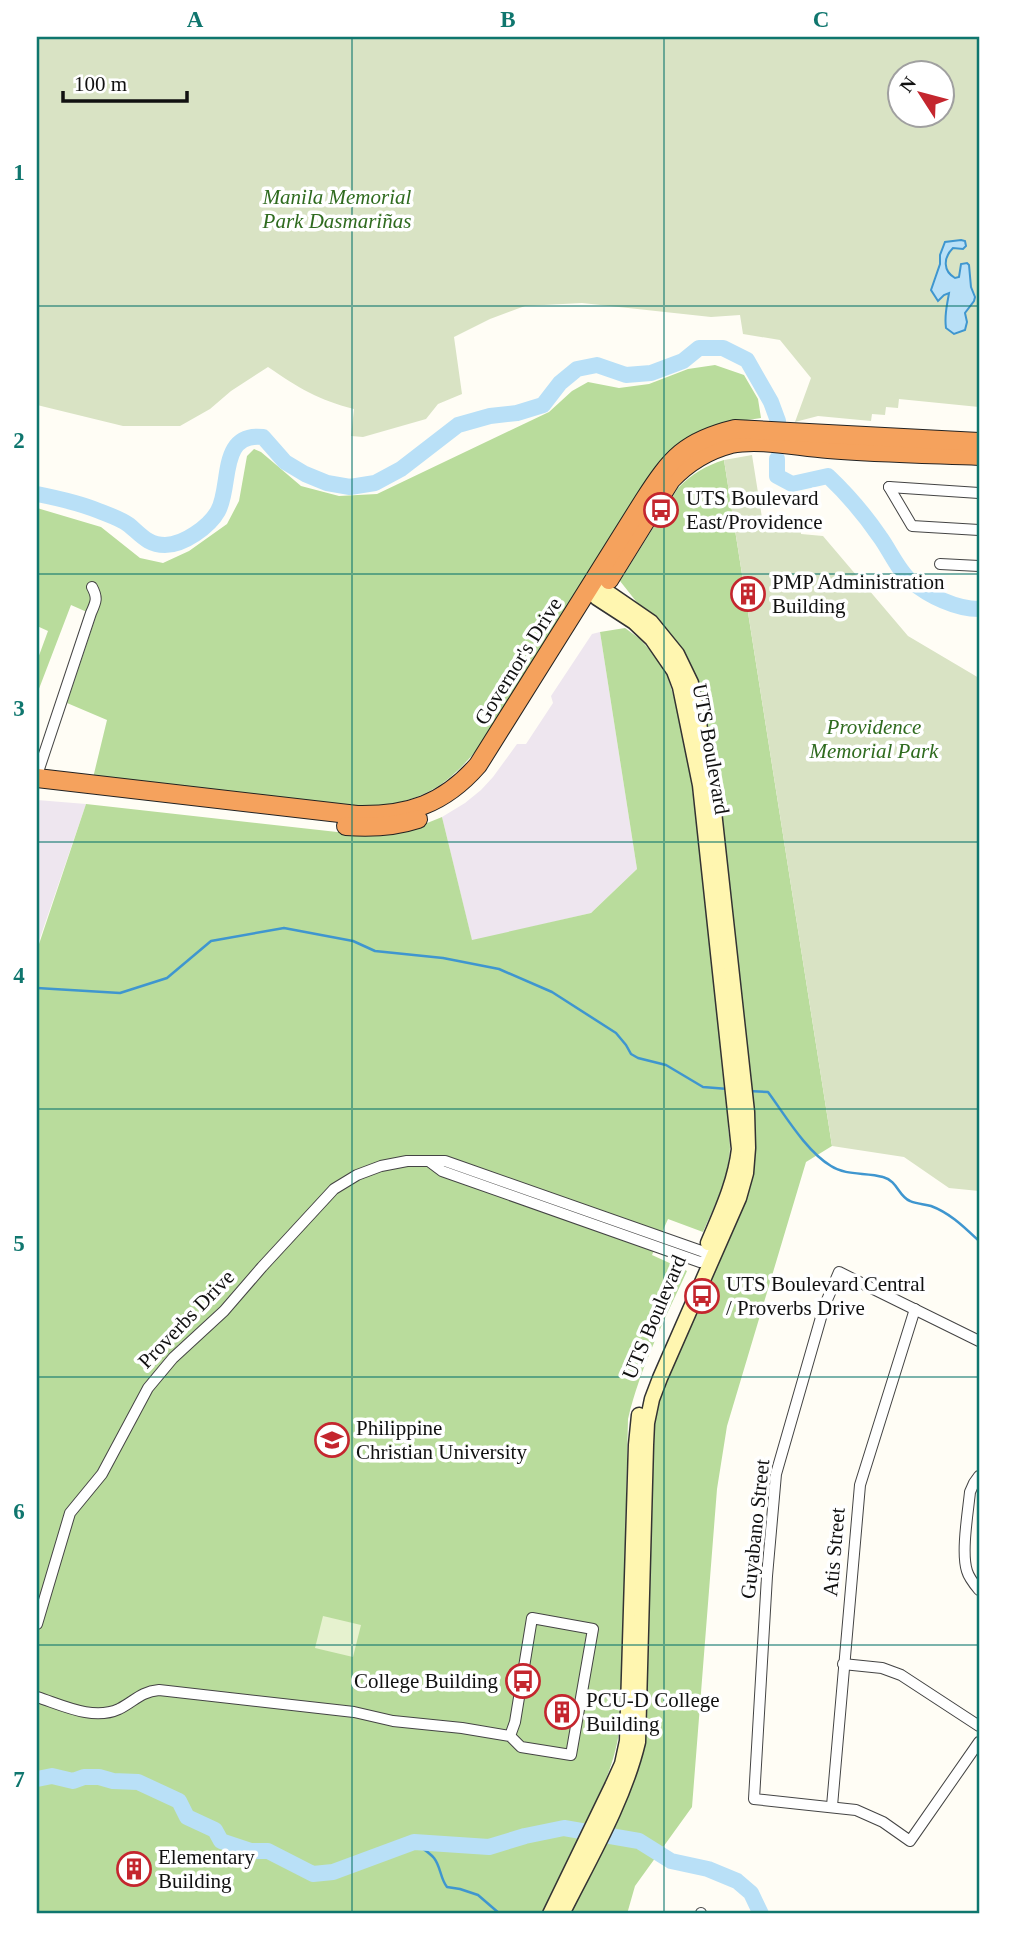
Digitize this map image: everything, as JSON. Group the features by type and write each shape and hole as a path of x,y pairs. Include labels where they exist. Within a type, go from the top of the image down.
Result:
{"highway":[{"name":"Governor's Drive","path":"793,439 832,433 979,442"},
{"name":"Governor's Drive","path":"37,777 357,815 390,814 419,808 454,789 478,765 671,480 710,452 759,436 793,439 830,450 979,456"},
{"name":"Governor's Drive","path":"37,790 357,827 392,826 422,818 460,797 487,771 597,591"}],"main road":[{"name":"UTS Boulevard","path":"562,1914 602,1821 627,1741 638,1421 651,1374 705,1258 739,1198 746,1173 748,1148 736,1075 711,784 691,683 677,654 660,632 640,614 597,591"},
{"name":"UTS Boulevard","path":"550,1914 586,1854"}],"street":[{"path":"979,493 889,487 912,526 979,530"},
{"path":"940,564 979,566"},
{"path":"37,777 96,601 97,596 92,587"},
{"name":"Proverbs Drive","path":"37,1625 70,1513 102,1474 148,1388 173,1358 224,1311 334,1189 357,1175 381,1166 407,1161 430,1162 442,1171 705,1258"},
{"name":"Guyabano Street","path":"832,1807 754,1799 776,1474 824,1307 839,1272 915,1309"},
{"path":"915,1309 979,1340"},
{"name":"Atis Street","path":"832,1807 860,1485 915,1309"},
{"path":"979,1476 970,1492 965,1554 966,1570 979,1590"},
{"path":"37,1697 87,1712 101,1713 116,1711 147,1691 159,1690 354,1712 393,1721 462,1728 510,1736 521,1747 570,1755 593,1629 532,1618 515,1722 510,1736"},
{"path":"843,1664 882,1668 901,1675 979,1726"},
{"path":"832,1807 856,1810 883,1822 910,1841 979,1742"}],"shaded area":[{"path":"600,632 637,869 591,913 472,941 442,817 481,790 517,744 526,744 553,703 551,696 592,634"},
{"path":"37,800 86,804 37,942"}],"green space":[{"name":"Manila Memorial Park Dasmariñas","path":"37,37 979,37 979,407 899,399 898,408 886,407 885,415 872,414 871,421 818,416 795,422 811,378 780,340 743,334 740,315 711,317 582,303 525,306 454,337 462,394 438,404 426,419 363,437 351,436 354,409 309,393 268,367 231,391 210,409 180,426 123,426 37,405"},
{"path":"715,365 744,375 758,399 761,418 703,431 679,444 656,466 478,748 452,776 425,793 395,803 357,807 92,782 107,720 67,703 96,616 71,605 37,694 37,661 48,631 37,626 37,508 101,527 140,558 163,563 189,551 227,524 239,501 247,456 254,449 301,486 339,496 377,494 549,412 572,391 588,382 619,388 649,384 688,369"},
{"name":"Providence Memorial Park","path":"752,455 763,524 801,527 801,534 823,536 908,636 979,678 979,1191 949,1188 904,1157 832,1146 724,460"},
{"path":"724,460 832,1146 806,1162 727,1426 717,1489 692,1807 635,1886 627,1914 570,1914 628,1792 653,1423 666,1379 746,1199 753,1165 753,1111 718,783 698,680 674,638 639,605 620,581 678,488 699,471"},
{"name":"Philippine Christian University","path":"625,628 640,639 667,675 678,710 692,786 725,1067 730,1147 724,1180 703,1232 668,1219 652,1255 687,1271 646,1362 628,1419 621,1717 612,1762 596,1802 544,1914 37,1914 37,950 86,804 355,834 410,830 442,817 472,940 591,913 637,869 600,632"},
{"path":"323,1616 361,1625 353,1657 315,1648"}],"water":[{"path":"965,241 966,246 963,249 953,248 947,256 946,268 955,278 959,277 961,264 969,265 975,297 965,313 965,330 954,334 946,328 949,293 938,301 931,290 945,242"}],"waterway":[{"path":"37,494 92,508 126,523 145,539 165,545 173,544 195,534 216,514 233,452 239,443 249,438 263,437 285,462 327,483 350,487 375,483 401,469 458,425 543,405 560,383 577,369 597,365 626,375 651,373 683,361 699,348 723,348 747,360 771,402 778,421"},
{"path":"777,459 777,476 792,484 828,476 862,513 902,572 918,587 952,604 979,609"},
{"path":"37,988 120,993 167,978 211,941 284,928 353,941 375,951 443,958 499,969 552,992 616,1033 631,1054 638,1058 666,1065 703,1087 728,1089"},
{"path":"748,1091 768,1092 805,1142 831,1166 843,1171 888,1179 906,1199 944,1212 979,1241"},
{"path":"37,1779 52,1776 73,1781 84,1777 99,1777 113,1781 138,1782 179,1801 187,1817 215,1830 221,1841 251,1851 268,1851 313,1874 333,1872 414,1842 489,1847 564,1828 639,1841 671,1861 708,1869 737,1881 751,1893 761,1914"},
{"path":"414,1842 434,1858 447,1887 478,1895 500,1914"}],"place":[{"name":"UTS Boulevard East/Providence","path":"661,510"},
{"name":"PMP Administration Building","path":"748,594"},
{"name":"UTS Boulevard Central / Proverbs Drive","path":"702,1296"},
{"name":"Philippine Christian University","path":"332,1440"},
{"name":"College Building","path":"523,1681"},
{"name":"PCU-D College Building","path":"562,1712"},
{"name":"Elementary Building","path":"134,1869"}]}
